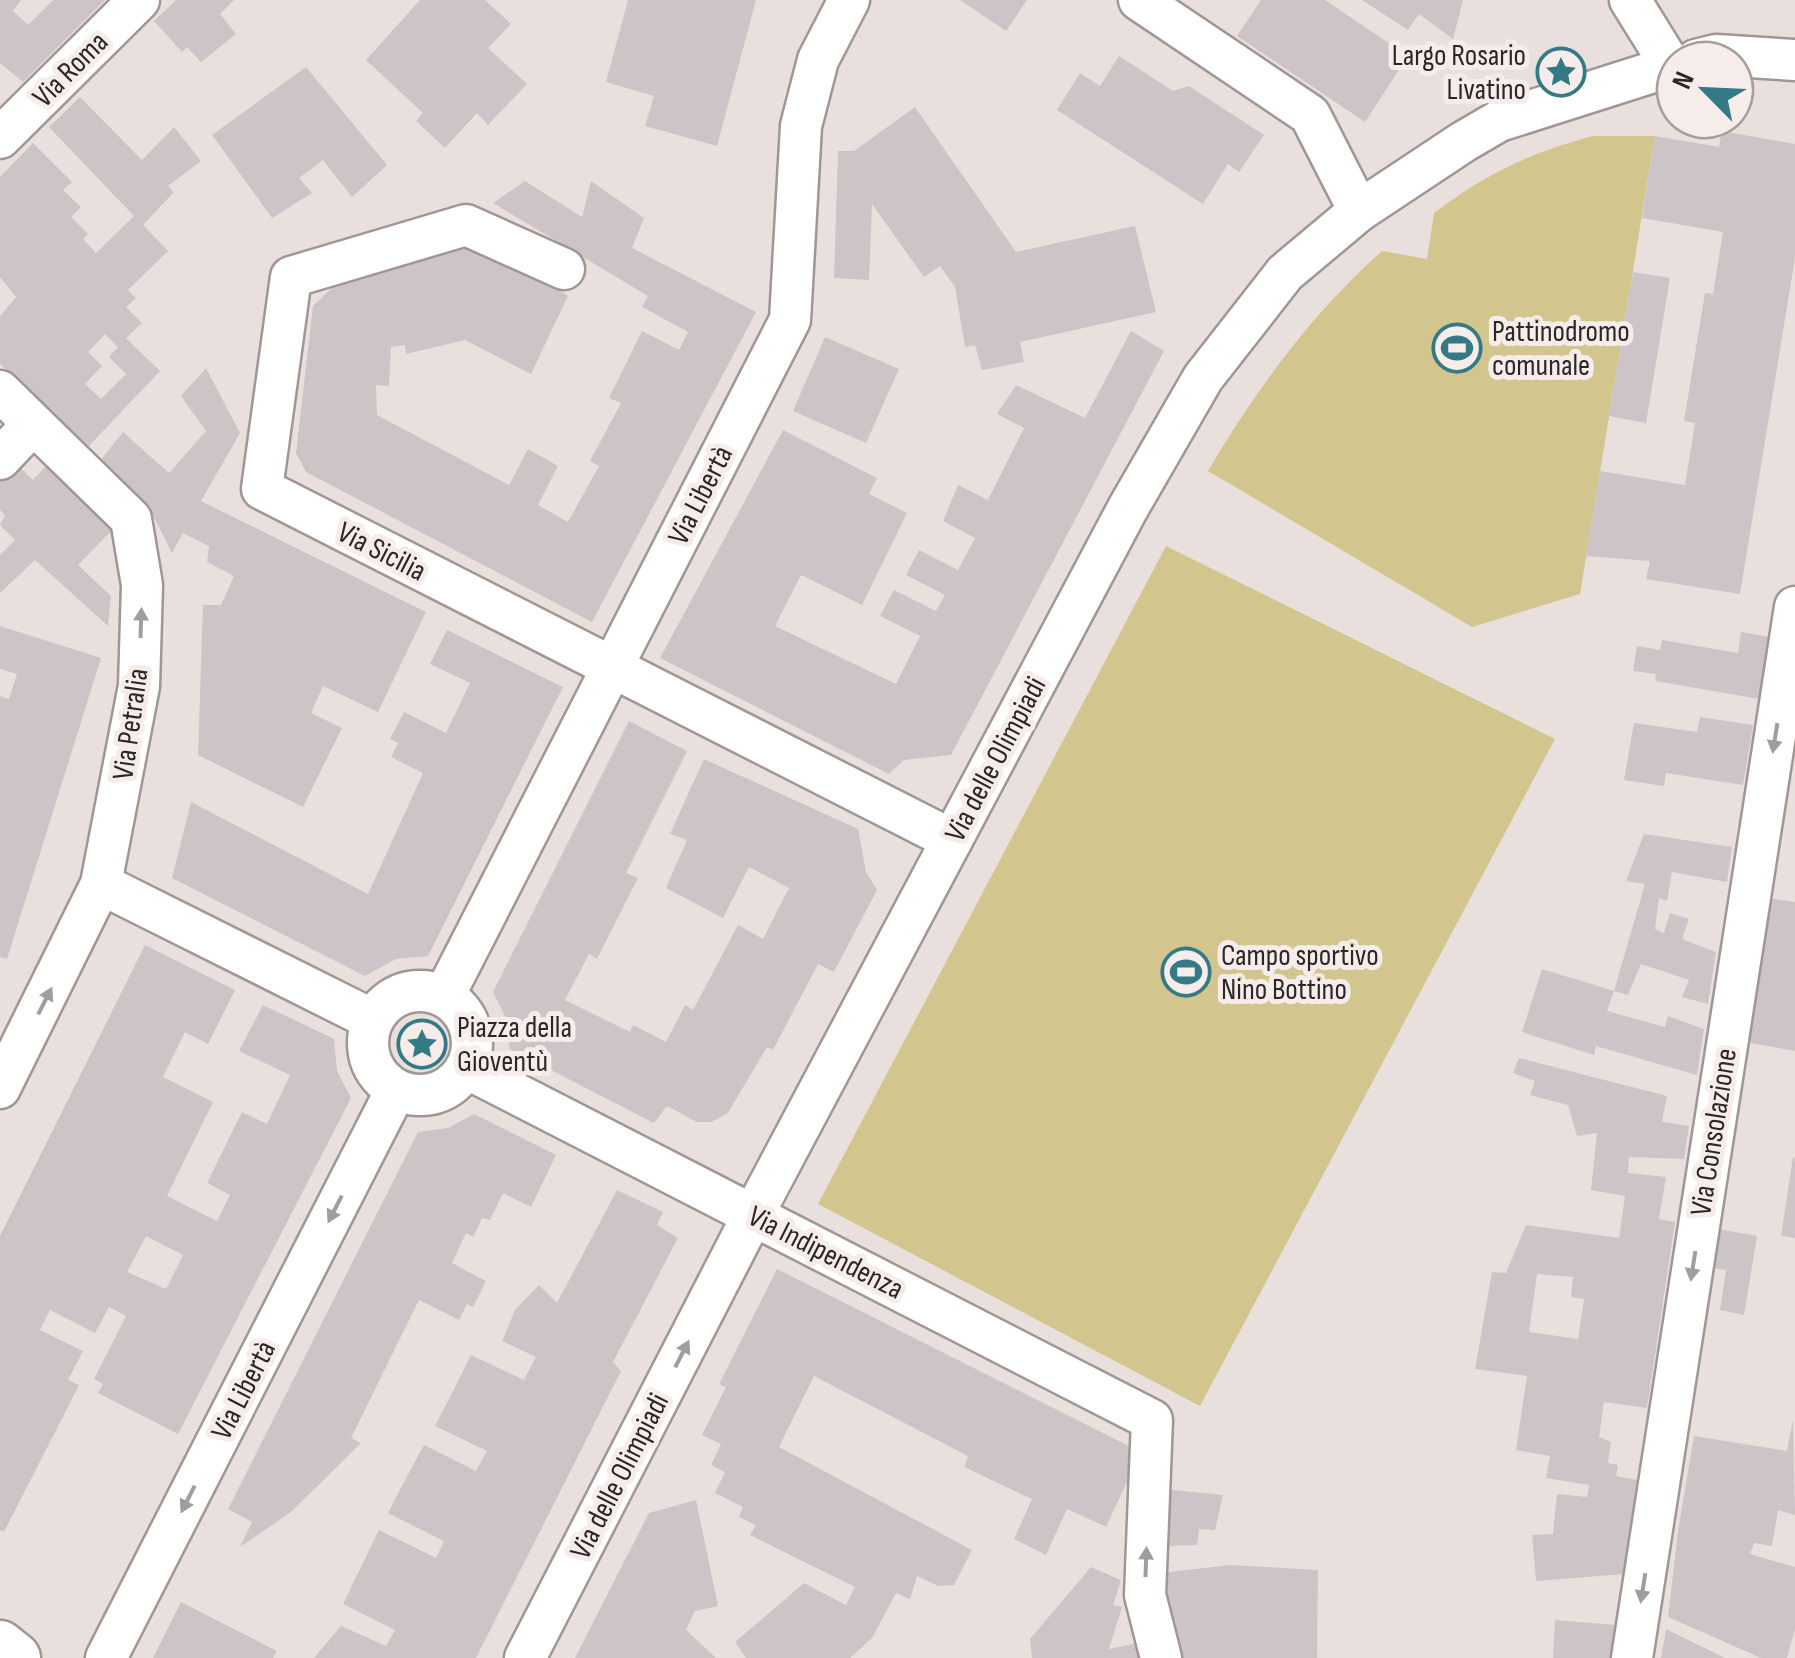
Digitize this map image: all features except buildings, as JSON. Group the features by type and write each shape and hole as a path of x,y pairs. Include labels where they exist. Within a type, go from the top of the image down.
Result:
{"street":[{"name":"Via Roma","path":"0,138 15,98 139,0"},
{"name":"Via Libertà","path":"453,980 790,320 801,126 818,60 849,0"},
{"path":"1139,0 1310,115 1359,211"},
{"path":"1630,0 1662,40"},
{"name":"Via delle Olimpiadi","path":"1755,57 1795,60"},
{"name":"Via delle Olimpiadi","path":"526,1658 952,840 1128,508 1203,378 1285,273 1359,211 1500,121 1655,72"},
{"name":"Via Sicilia","path":"564,269 466,225 290,278 262,489 952,840"},
{"name":"Via Petralia","path":"0,391 131,519 142,585 138,686 102,884 0,1088"},
{"path":"0,459 33,424"},
{"name":"Via Consolazione","path":"1632,1658 1795,607"},
{"path":"102,884 358,1012 388,1106 483,1076 453,980 405,993 358,1012"},
{"name":"Via Indipendenza","path":"483,1076 1152,1420 1145,1595 1160,1658"},
{"name":"Via Libertà","path":"106,1658 388,1106"},
{"path":"0,1646 15,1658"}],"shaded area":[{"name":"Pattinodromo comunale","path":"1592,136 1655,136 1580,594 1472,627 1208,471 1286,354 1356,275 1382,251 1427,259 1434,213 1509,166"},
{"name":"Campo sportivo Nino Bottino","path":"1166,546 1555,739 1200,1406 818,1204"}],"place":[{"name":"Largo Rosario Livatino","path":"1561,72"},
{"name":"Pattinodromo comunale","path":"1457,348"},
{"name":"Campo sportivo Nino Bottino","path":"1186,972"},
{"name":"Piazza della Gioventù","path":"422,1044"}]}
